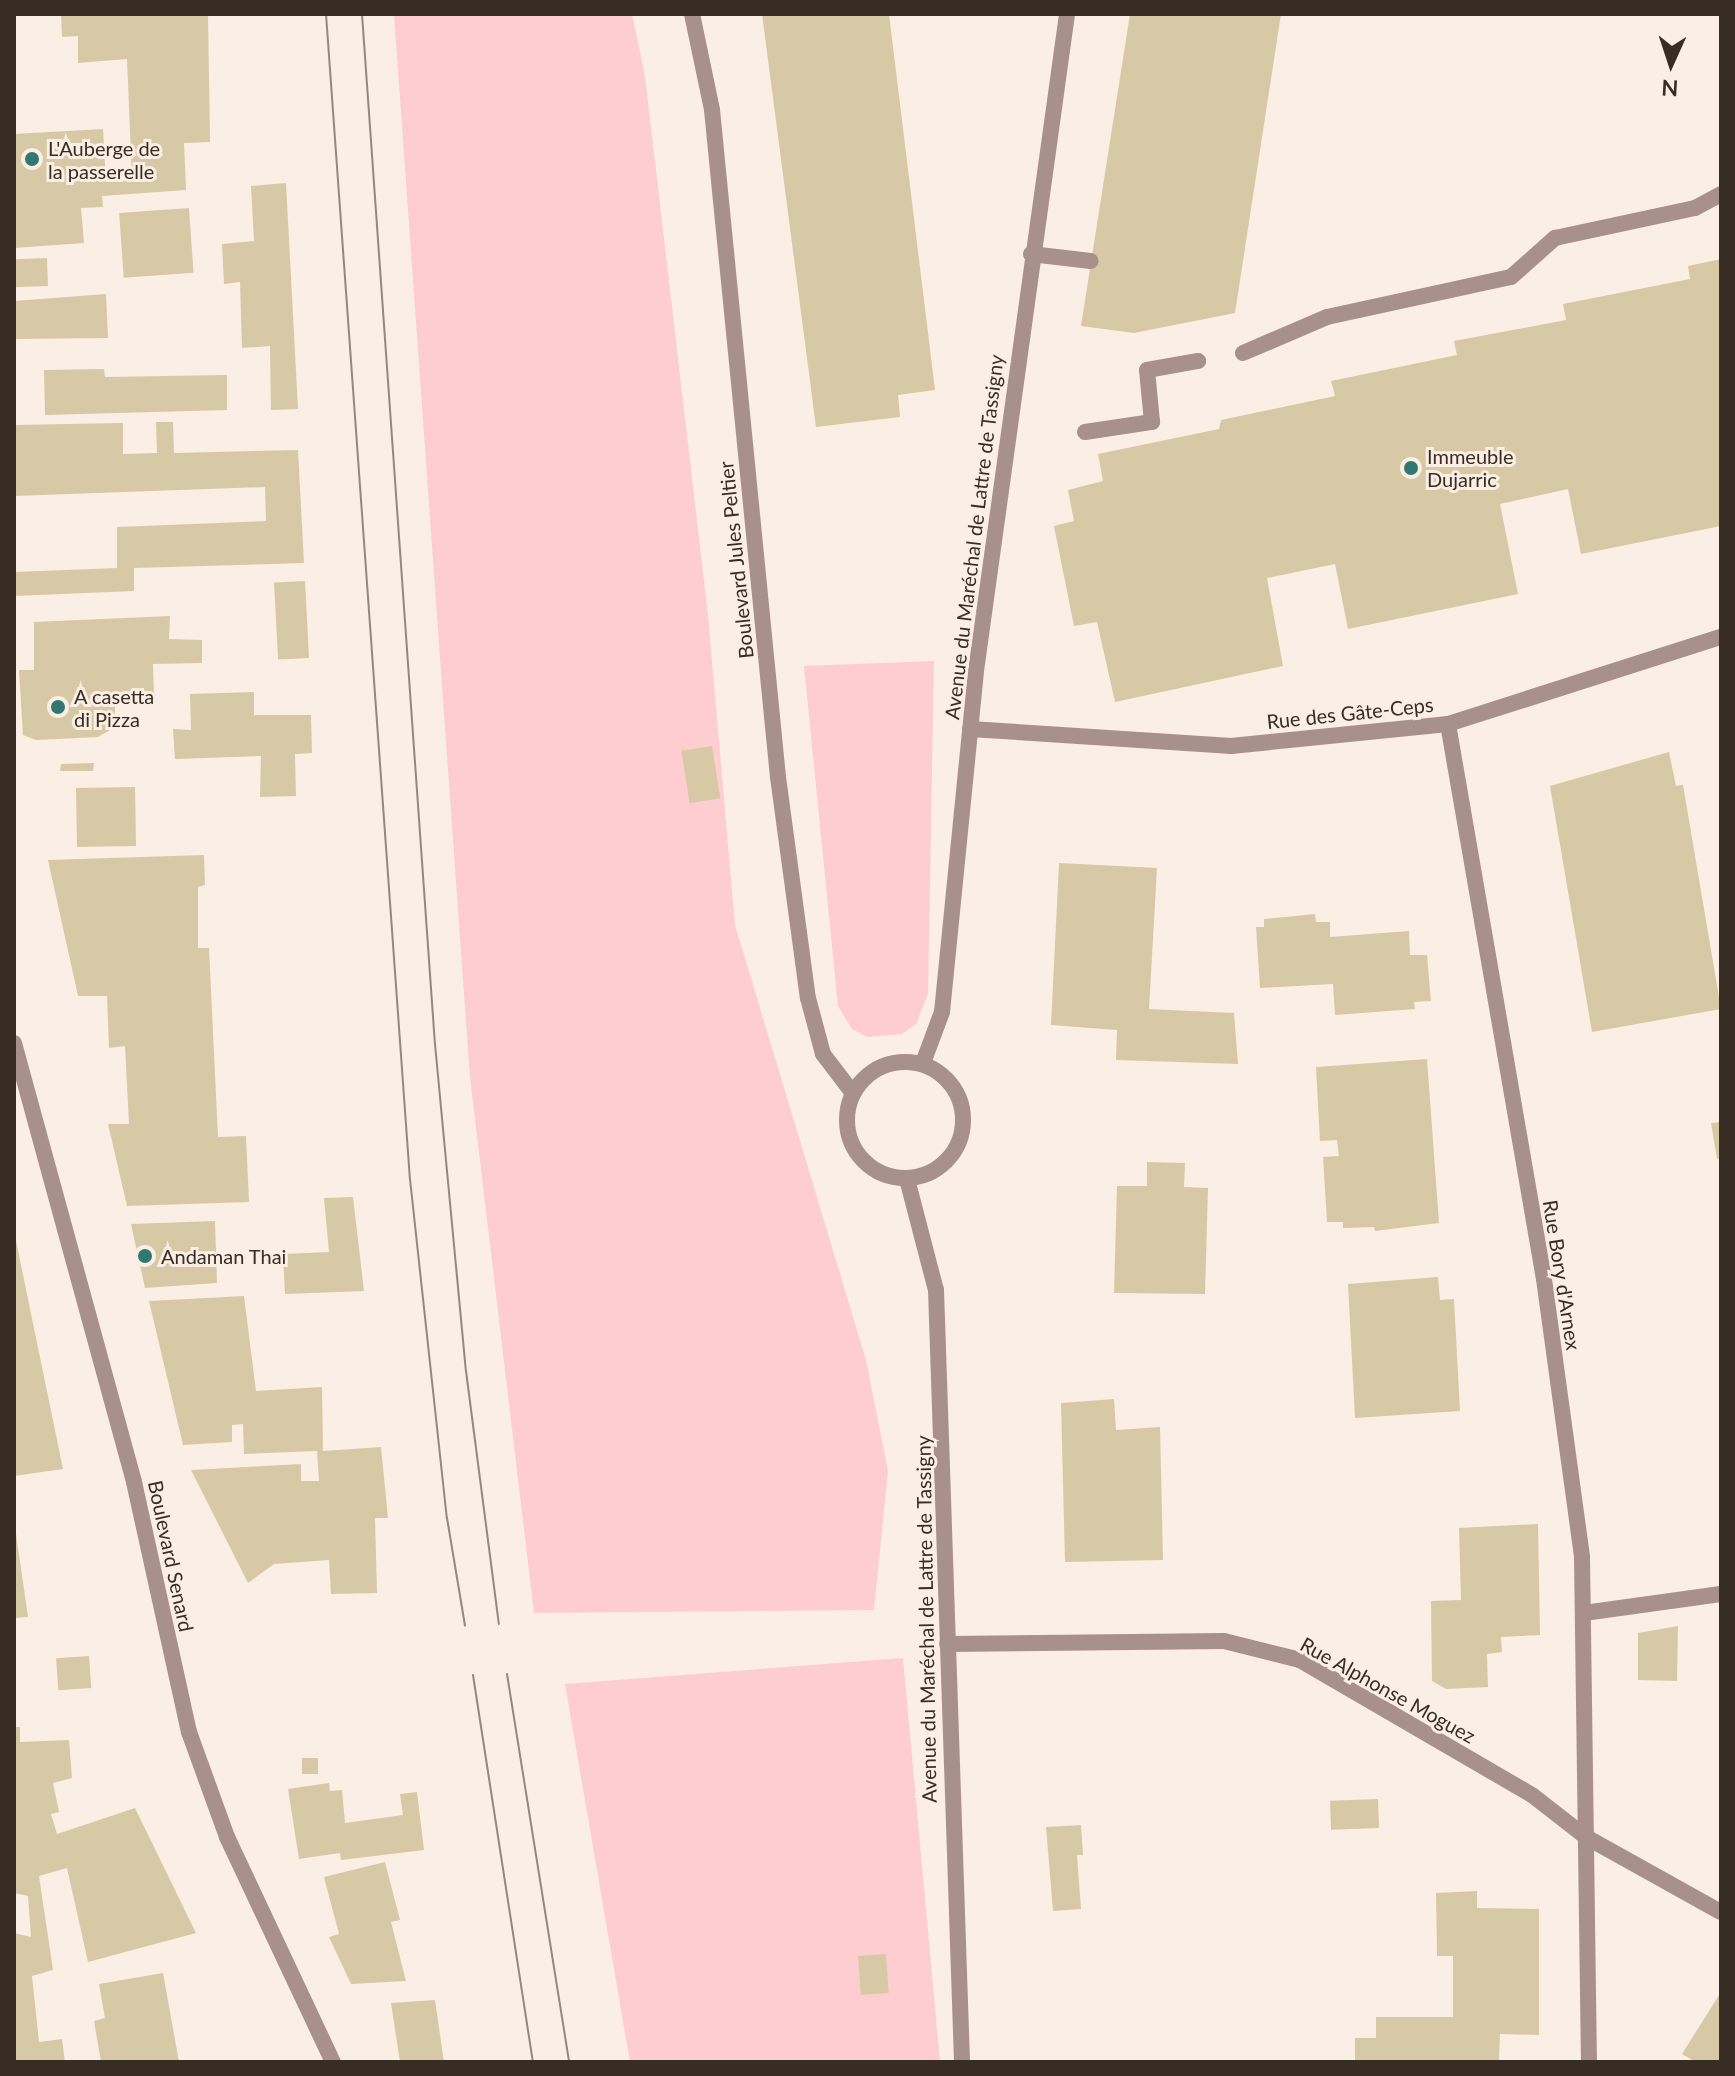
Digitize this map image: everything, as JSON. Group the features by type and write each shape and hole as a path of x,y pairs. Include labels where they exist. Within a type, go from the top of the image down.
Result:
{"street":[{"name":"Boulevard Jules Peltier","path":"692,14 712,110 778,777 808,998 823,1054 852,1092"},
{"name":"Avenue du Maréchal de Lattre de Tassigny","path":"923,1063 942,1012 970,729 1031,254 1067,14"},
{"path":"1243,353 1327,317 1511,277 1555,238 1695,208 1721,194"},
{"path":"1031,254 1091,261"},
{"path":"1085,432 1152,422 1147,370 1198,361"},
{"name":"Rue des Gâte-Ceps","path":"970,729 1231,746 1448,724 1721,637"},
{"name":"Rue Bory d'Arnex","path":"1448,724 1544,1279 1582,1557 1589,2062"},
{"name":"Boulevard Senard","path":"14,1043 134,1482 189,1732 227,1837 333,2062"},
{"path":"923,1063 940,1072 961,1101 961,1137 941,1166 907,1179 886,1175 855,1151 847,1131 852,1092 883,1065 923,1063"},
{"name":"Avenue du Maréchal de Lattre de Tassigny","path":"907,1179 936,1290 962,2062"},
{"path":"1584,1613 1721,1594"},
{"name":"Rue Alphonse Moguez","path":"947,1644 1224,1641 1261,1647 1300,1660 1532,1795 1586,1837 1721,1912"}],"shaded area":[{"path":"394,14 632,14 645,76 708,615 735,925 866,1360 888,1471 874,1610 534,1613 470,1077"},
{"path":"934,661 928,994 916,1024 902,1034 867,1037 852,1029 838,1006 804,666"},
{"path":"903,1658 940,2062 630,2062 565,1684"}],"building":[{"path":"61,14 208,14 210,142 184,143 186,190 102,196 103,207 81,208 84,243 14,248 14,134 103,129 106,182 132,180 127,59 78,63 78,36 62,37"},
{"path":"762,14 889,14 935,390 898,395 900,417 816,427"},
{"path":"1130,14 1281,14 1235,313 1134,333 1081,326"},
{"path":"286,183 298,409 271,410 270,346 242,348 240,282 224,284 222,244 254,241 251,186"},
{"path":"189,208 194,273 124,278 119,213"},
{"path":"47,258 48,286 15,287 14,259"},
{"name":"Immeuble Dujarric","path":"1721,259 1721,526 1581,554 1568,489 1500,504 1518,594 1348,629 1335,564 1267,578 1283,666 1115,702 1097,622 1074,626 1054,526 1074,521 1068,490 1103,481 1098,454 1219,429 1221,420 1335,396 1331,381 1457,355 1454,341 1566,320 1563,304 1690,279 1688,266"},
{"path":"106,294 108,338 14,339 14,301"},
{"path":"104,369 105,377 227,375 227,410 45,415 44,370"},
{"path":"156,422 173,422 174,453 298,450 304,563 134,568 134,591 14,596 14,572 117,568 117,527 266,521 265,487 14,496 14,425 123,423 123,454 157,453"},
{"path":"305,581 309,658 278,660 274,583"},
{"path":"170,616 169,639 202,640 202,663 153,664 154,697 115,699 115,727 98,737 36,740 23,735 19,670 34,670 34,622"},
{"path":"254,692 254,715 311,715 312,753 295,754 296,796 260,797 261,756 175,759 173,729 191,730 190,694"},
{"path":"712,746 720,798 690,803 681,751"},
{"path":"1669,752 1676,786 1683,785 1721,1009 1592,1032 1550,786"},
{"path":"94,763 93,771 60,771 61,764"},
{"path":"135,787 136,846 77,847 76,788"},
{"path":"204,855 205,885 198,887 198,948 209,948 218,1137 246,1136 249,1202 127,1206 108,1124 129,1124 125,1046 109,1048 107,996 78,996 48,860"},
{"path":"1059,863 1157,868 1149,1009 1234,1013 1238,1064 1116,1060 1117,1030 1051,1025"},
{"path":"1315,914 1316,922 1330,922 1330,937 1409,931 1410,955 1427,955 1431,1001 1414,1002 1415,1009 1335,1015 1333,984 1260,988 1256,927 1264,927 1264,919"},
{"path":"1427,1059 1439,1223 1375,1231 1374,1227 1343,1228 1343,1222 1327,1222 1323,1157 1339,1156 1337,1140 1320,1141 1316,1067"},
{"path":"1721,1122 1721,1158 1717,1159 1711,1123"},
{"path":"1147,1162 1185,1163 1184,1187 1208,1188 1205,1294 1114,1293 1117,1186 1147,1186"},
{"path":"353,1197 364,1291 285,1294 283,1254 329,1252 324,1198"},
{"path":"215,1221 217,1283 145,1288 131,1224"},
{"path":"14,1231 63,1469 14,1476"},
{"path":"1438,1277 1440,1300 1454,1299 1460,1411 1355,1418 1348,1284"},
{"path":"244,1296 256,1391 322,1387 323,1451 381,1447 388,1518 375,1518 377,1593 331,1594 329,1560 274,1564 248,1583 191,1470 301,1464 301,1481 319,1481 317,1451 244,1454 243,1424 232,1425 232,1442 183,1445 149,1301"},
{"path":"1114,1399 1116,1430 1160,1427 1163,1560 1065,1562 1061,1403"},
{"path":"14,1520 28,1617 14,1618"},
{"path":"1538,1524 1540,1635 1501,1637 1502,1652 1487,1654 1488,1687 1446,1689 1432,1681 1431,1601 1461,1600 1459,1528"},
{"path":"1678,1626 1677,1681 1638,1680 1638,1633"},
{"path":"89,1656 91,1688 58,1690 56,1658"},
{"path":"14,1727 20,1727 20,1742 69,1740 72,1778 53,1783 59,1812 51,1814 57,1834 135,1808 196,1933 88,1962 67,1868 39,1876 53,1970 32,1976 39,2042 62,2039 65,2062 14,2062 14,1933 31,1937 28,1896 14,1893"},
{"path":"302,1758 318,1758 318,1774 302,1774"},
{"path":"329,1783 330,1791 342,1790 345,1823 403,1815 400,1794 417,1792 424,1850 341,1860 340,1853 299,1859 288,1789"},
{"path":"1378,1799 1379,1828 1331,1830 1330,1801"},
{"path":"1081,1825 1083,1855 1077,1855 1081,1909 1053,1911 1046,1827"},
{"path":"385,1862 400,1920 391,1922 406,1981 351,1984 329,1937 339,1934 324,1877"},
{"path":"1477,1891 1477,1908 1539,1909 1539,2035 1500,2034 1499,2062 1355,2062 1355,2038 1376,2038 1376,2017 1453,2017 1453,1956 1437,1956 1436,1893"},
{"path":"886,1954 889,1993 861,1995 858,1956"},
{"path":"163,1973 179,2062 101,2062 94,2021 105,2018 99,1984"},
{"path":"1721,1992 1721,2062 1696,2062 1682,2054"},
{"path":"435,2000 444,2062 400,2062 391,2003"}],"tram line":[{"path":"326,14 410,1179 447,1518 465,1626"},
{"path":"362,14 435,1044 466,1371 499,1624"},
{"path":"507,1674 569,2062"},
{"path":"473,1675 533,2062"}],"place":[{"name":"L'Auberge de la passerelle","path":"32,159"},
{"name":"Immeuble Dujarric","path":"1411,468"},
{"name":"A casetta di Pizza","path":"58,707"},
{"name":"Andaman Thai","path":"145,1256"}]}
